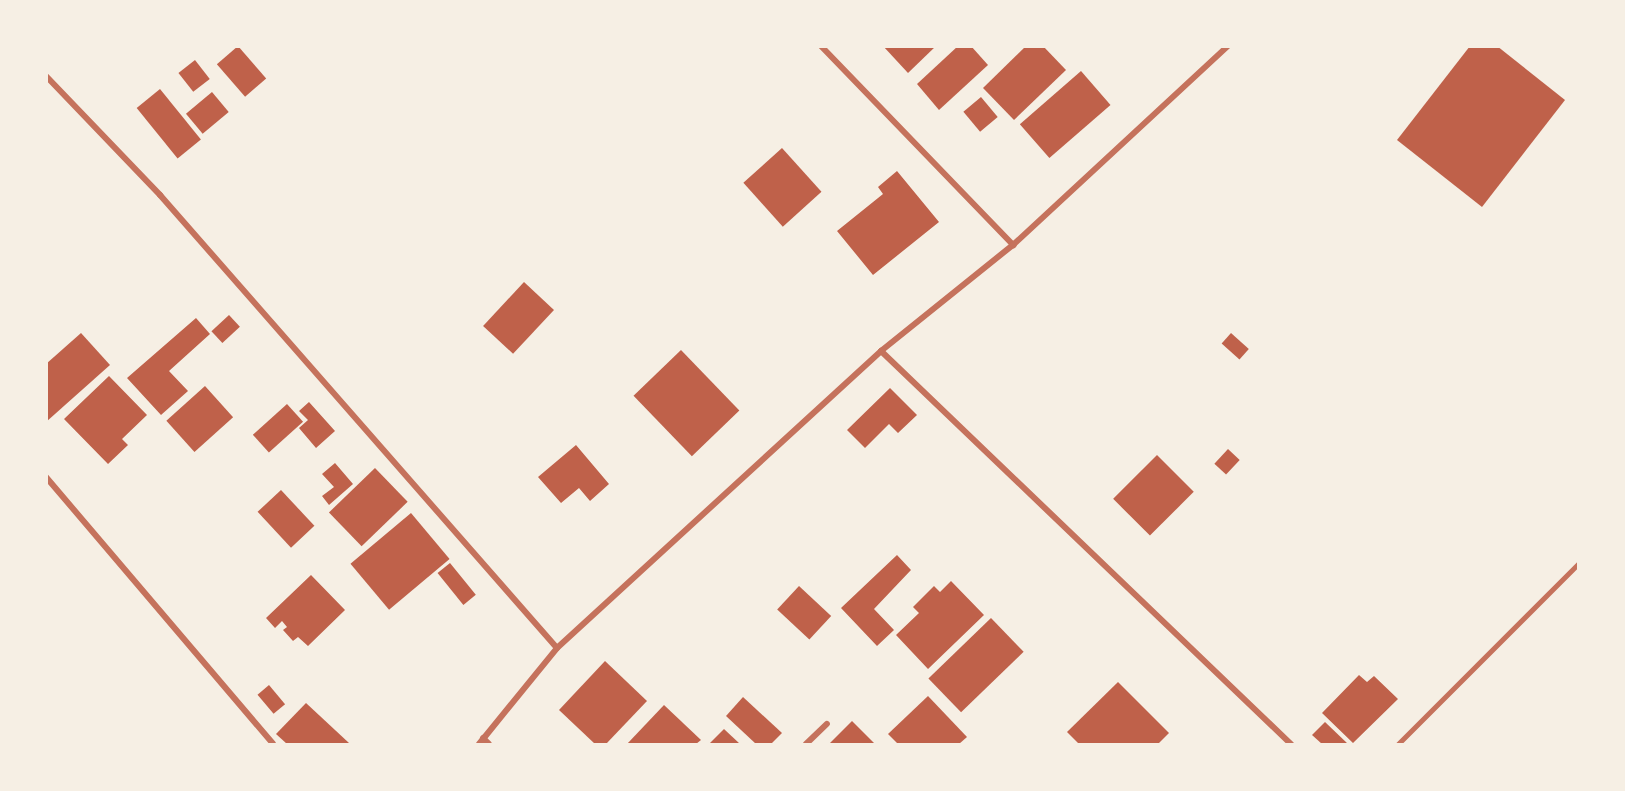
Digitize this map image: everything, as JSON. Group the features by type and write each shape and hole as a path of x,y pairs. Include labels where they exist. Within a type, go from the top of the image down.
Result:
{"street":[{"path":"821,46 1013,245"},
{"path":"489,744 481,741 558,648 881,351 1013,245 1228,46"},
{"path":"46,76 160,195 558,648"},
{"path":"881,351 1292,744"},
{"path":"46,477 273,744"},
{"path":"806,744 827,724"}],"lane":[{"path":"1398,744 1493,654 1578,564"}],"building":[{"path":"238,46 266,78 245,97 217,64"},
{"path":"883,46 936,46 908,73"},
{"path":"958,46 971,46 988,65 939,110 917,84"},
{"path":"1026,46 1043,46 1066,70 1014,120 983,88"},
{"path":"1470,46 1497,46 1565,100 1482,207 1397,140"},
{"path":"195,60 210,79 193,92 178,73"},
{"path":"1081,71 1111,105 1049,158 1020,124"},
{"path":"160,89 201,140 178,158 137,108"},
{"path":"212,92 229,112 203,134 186,114"},
{"path":"981,97 998,117 980,132 963,112"},
{"path":"782,148 821,192 783,227 743,183"},
{"path":"897,171 939,222 873,275 837,231 883,194 878,187"},
{"path":"524,282 554,310 513,354 483,326"},
{"path":"229,315 240,327 222,343 211,331"},
{"path":"196,318 210,334 169,371 188,391 161,415 127,378"},
{"path":"81,333 110,365 46,422 46,364"},
{"path":"1231,333 1249,349 1239,359 1222,343"},
{"path":"681,350 739,410 692,456 634,396"},
{"path":"109,376 147,415 122,439 128,445 108,464 64,419"},
{"path":"205,386 233,417 194,452 166,421"},
{"path":"890,388 917,415 898,433 889,424 865,448 847,430"},
{"path":"309,402 335,431 316,448 299,428 308,420 299,411"},
{"path":"287,404 303,422 269,453 253,435"},
{"path":"576,445 609,484 590,501 579,488 561,503 538,477"},
{"path":"1228,449 1240,460 1226,475 1214,464"},
{"path":"1157,455 1194,492 1150,536 1113,499"},
{"path":"335,463 353,484 329,505 322,496 334,487 322,474"},
{"path":"375,468 408,502 362,546 329,512"},
{"path":"281,490 314,526 291,548 258,512"},
{"path":"411,513 450,559 389,610 350,564"},
{"path":"897,555 911,570 874,609 894,630 877,646 841,608"},
{"path":"450,563 476,595 463,605 438,573"},
{"path":"311,575 345,610 308,646 298,637 293,641 283,630 287,627 282,621 275,628 266,618"},
{"path":"951,581 984,615 928,669 896,635 919,613 913,607 934,586 940,592"},
{"path":"799,586 831,616 809,639 777,609"},
{"path":"991,618 1024,652 961,712 928,678"},
{"path":"605,661 647,701 606,744 595,744 559,710"},
{"path":"1359,675 1367,682 1374,676 1398,699 1353,743 1322,713"},
{"path":"1118,682 1169,733 1158,744 1079,744 1067,732"},
{"path":"269,685 285,704 274,714 258,695"},
{"path":"928,696 967,737 959,744 898,744 888,734"},
{"path":"743,697 782,733 771,744 756,744 726,716"},
{"path":"306,703 349,743 287,744 276,734"},
{"path":"664,705 701,740 696,744 627,744"},
{"path":"852,721 875,744 830,743"},
{"path":"1325,722 1348,744 1322,744 1312,735"},
{"path":"724,729 740,744 709,744"}]}
